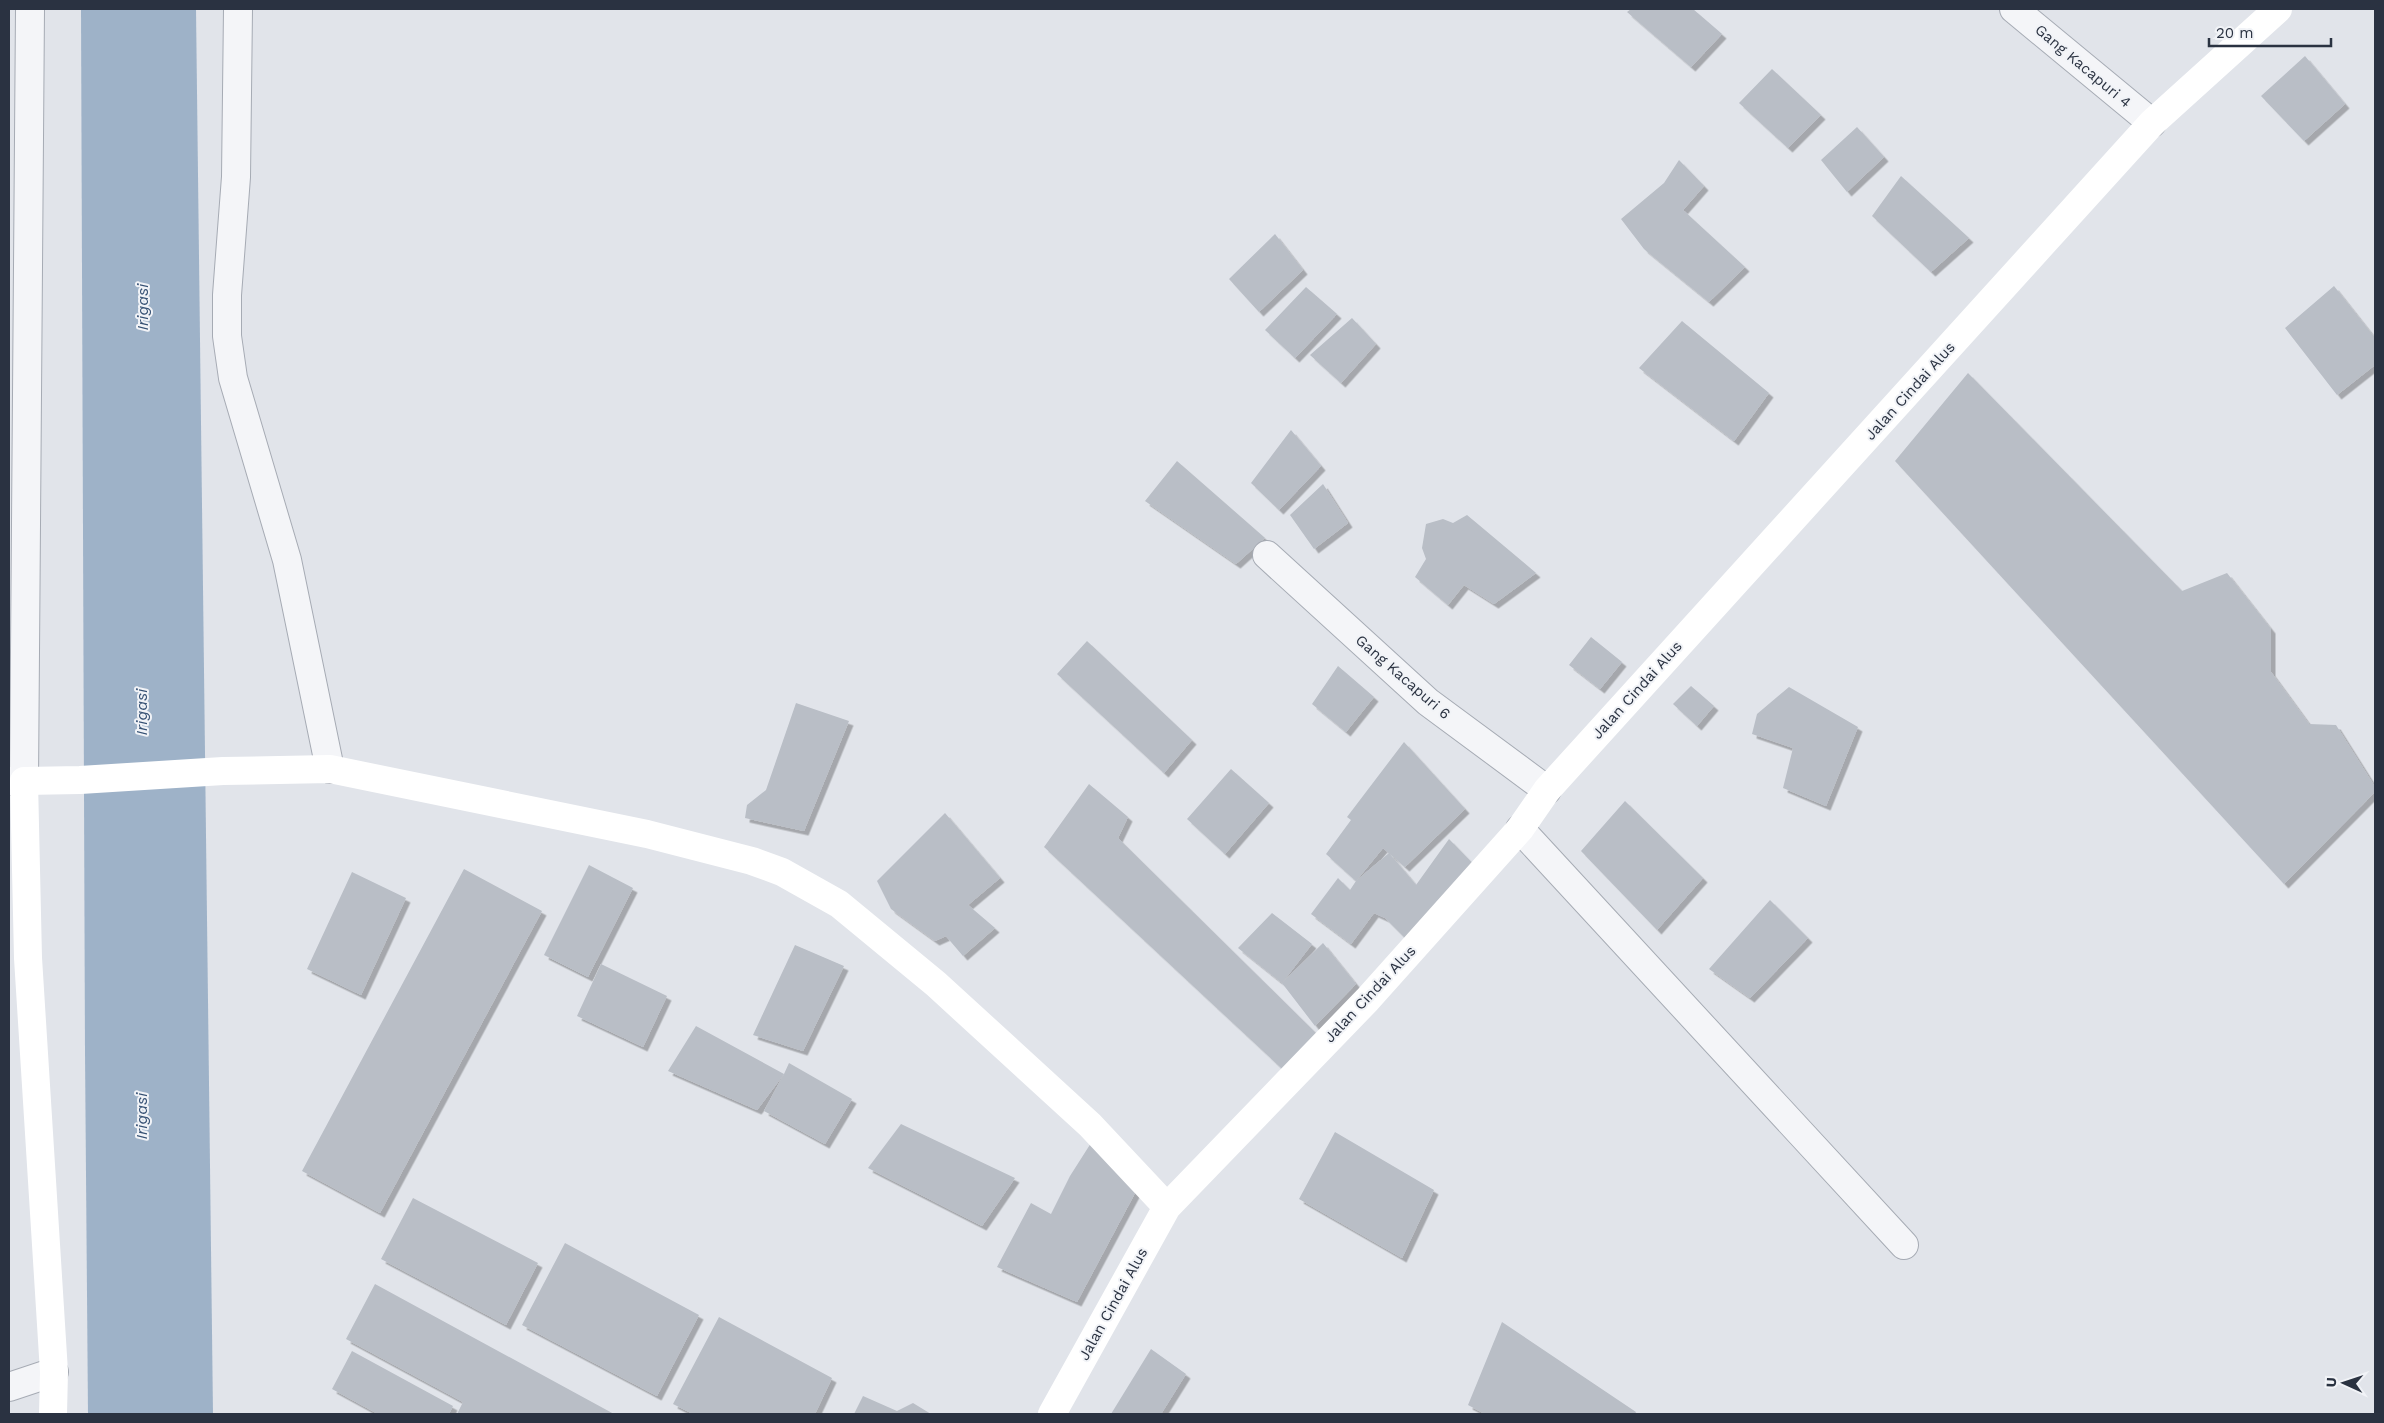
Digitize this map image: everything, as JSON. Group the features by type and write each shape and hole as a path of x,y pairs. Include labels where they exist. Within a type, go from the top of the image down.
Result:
{"street":[{"path":"30,9 16,781 54,1372 53,1414"},
{"path":"236,178 238,9"},
{"path":"253,9 236,178 227,336 233,378 287,560 330,769"},
{"name":"Gang Kacapuri 4","path":"2014,9 2152,123"},
{"name":"Jalan Cindai Alus","path":"1052,1414 1167,1207 1367,1000 1520,829 1547,790 2152,123 2278,9"},
{"name":"Gang Kacapuri 6","path":"1267,555 1428,702 1547,790"},
{"path":"16,781 80,780 223,771 330,769 647,834 752,861 782,872 839,904 936,984 1090,1125 1167,1207"},
{"path":"1520,829 1904,1245"},
{"path":"9,1387 54,1372"}],"water":[{"name":"Irigasi","path":"81,9 196,9 213,1414 88,1414"}],"building":[{"path":"1631,9 1693,9 1722,34 1691,67 1627,12"},
{"path":"2305,56 2345,104 2304,141 2261,96"},
{"path":"1772,69 1821,115 1788,148 1739,103"},
{"path":"1857,127 1884,157 1847,192 1821,160"},
{"path":"1679,160 1704,186 1683,210 1745,267 1709,302 1644,249 1621,219 1664,183"},
{"path":"1901,176 1969,238 1931,272 1872,216"},
{"path":"1275,234 1303,270 1259,312 1229,279"},
{"path":"2334,286 2375,338 2375,365 2337,395 2285,328"},
{"path":"1306,287 1337,314 1295,358 1265,330"},
{"path":"1352,318 1376,344 1341,383 1310,355"},
{"path":"1682,321 1769,393 1734,441 1639,368"},
{"path":"1968,373 2182,591 2227,573 2271,629 2271,672 2309,724 2336,725 2375,787 2375,792 2284,884 1895,461"},
{"path":"1291,430 1321,466 1279,510 1251,483"},
{"path":"1177,461 1265,538 1236,564 1145,501"},
{"path":"1323,484 1348,523 1314,549 1290,515"},
{"path":"1467,515 1536,573 1494,604 1464,585 1448,605 1415,577 1426,559 1422,548 1426,524 1443,519 1453,523"},
{"path":"1591,637 1622,662 1600,689 1569,665"},
{"path":"1087,641 1192,740 1164,773 1057,674"},
{"path":"1338,666 1374,697 1346,732 1312,704"},
{"path":"1691,686 1714,706 1697,726 1673,704"},
{"path":"1789,687 1858,727 1826,806 1783,788 1793,748 1752,734 1757,714"},
{"path":"796,703 849,721 804,831 745,818 747,805 766,790"},
{"path":"1404,742 1465,809 1405,867 1383,848 1356,881 1326,854 1351,820 1347,817"},
{"path":"1231,769 1269,803 1225,854 1187,819"},
{"path":"1089,784 1128,817 1118,838 1321,1038 1292,1078 1044,847"},
{"path":"1625,801 1703,878 1657,930 1581,851"},
{"path":"945,813 1000,878 968,905 995,928 963,956 946,936 935,941 891,909 877,881"},
{"path":"1449,839 1481,872 1414,947 1385,918 1374,913 1351,944 1311,914 1338,878 1350,890 1356,881 1389,853 1416,885"},
{"path":"589,865 633,888 588,977 544,955"},
{"path":"464,869 542,911 380,1213 302,1171"},
{"path":"352,872 406,898 361,995 307,969"},
{"path":"1770,900 1808,938 1750,998 1709,969"},
{"path":"1272,913 1312,944 1282,983 1238,948"},
{"path":"1323,943 1356,984 1315,1026 1282,983"},
{"path":"795,945 844,966 803,1051 753,1035"},
{"path":"601,964 667,996 643,1047 577,1016"},
{"path":"696,1026 784,1074 757,1110 668,1071"},
{"path":"789,1063 852,1099 825,1144 764,1111"},
{"path":"901,1124 1015,1178 982,1226 868,1168"},
{"path":"1335,1132 1434,1190 1402,1258 1299,1199"},
{"path":"1091,1143 1142,1180 1077,1302 997,1267 1031,1203 1051,1214 1070,1176"},
{"path":"413,1198 538,1263 506,1325 381,1259"},
{"path":"565,1243 699,1315 657,1396 522,1325"},
{"path":"375,1284 614,1414 457,1414 463,1402 346,1339"},
{"path":"719,1317 832,1378 815,1414 693,1414 673,1404"},
{"path":"1502,1322 1636,1412 1635,1414 1485,1414 1468,1405"},
{"path":"1151,1349 1186,1374 1161,1414 1111,1414"},
{"path":"352,1351 453,1406 449,1414 378,1414 332,1389"},
{"path":"863,1396 897,1411 913,1403 931,1414 854,1414"}]}
